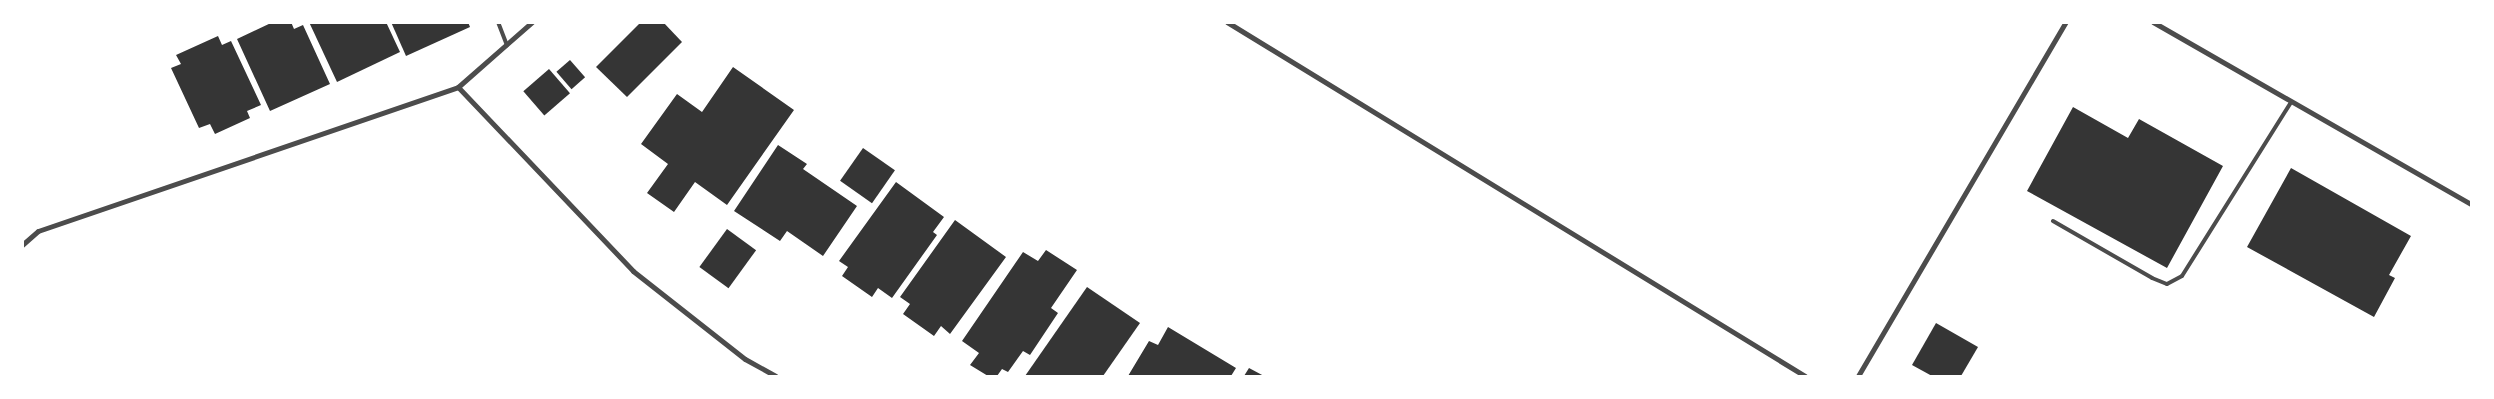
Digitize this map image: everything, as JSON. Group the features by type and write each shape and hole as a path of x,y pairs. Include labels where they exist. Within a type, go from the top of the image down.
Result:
{"street":[{"path":"22,245 38,231 458,87 532,22"},
{"path":"1228,22 1805,376"},
{"path":"1858,376 2066,22"},
{"path":"2153,22 2472,205"},
{"path":"458,87 633,271 745,359 776,376"}],"lane":[{"path":"498,22 507,45"},
{"path":"2053,221 2152,278 2167,284 2182,276 2292,102"}],"building":[{"path":"273,22 291,22 294,29 303,25 330,84 270,111 237,39"},
{"path":"309,22 386,22 400,52 337,82"},
{"path":"391,22 468,22 470,27 406,56"},
{"path":"641,22 663,22 682,42 627,97 596,67"},
{"path":"218,36 222,45 231,41 261,105 247,111 250,118 215,134 210,124 199,128 171,68 181,64 176,55"},
{"path":"570,60 585,77 572,89 556,72"},
{"path":"733,67 794,110 727,205 695,182 674,212 647,193 668,164 641,144 677,94 702,112"},
{"path":"549,69 570,93 544,115 523,91"},
{"path":"2073,107 2128,138 2139,119 2223,166 2167,268 2027,191"},
{"path":"778,145 807,164 803,169 857,206 823,256 787,231 780,241 734,211"},
{"path":"863,148 895,170 872,203 840,181"},
{"path":"2291,168 2411,236 2389,275 2395,278 2374,317 2247,247"},
{"path":"896,182 944,217 933,232 937,235 892,298 878,288 872,297 842,276 848,267 839,261"},
{"path":"955,220 1006,257 950,334 941,326 934,336 903,314 910,304 900,297"},
{"path":"727,229 756,250 728,288 699,267"},
{"path":"1046,250 1077,270 1051,308 1058,313 1030,355 1023,351 1008,372 1002,369 997,376 988,376 970,365 979,353 962,341 1023,252 1038,261"},
{"path":"1087,287 1140,323 1103,376 1025,376"},
{"path":"1936,323 1978,347 1961,376 1932,376 1912,365"},
{"path":"1168,327 1236,368 1231,376 1128,376 1149,341 1158,345"},
{"path":"1249,368 1264,376 1244,376"}]}
